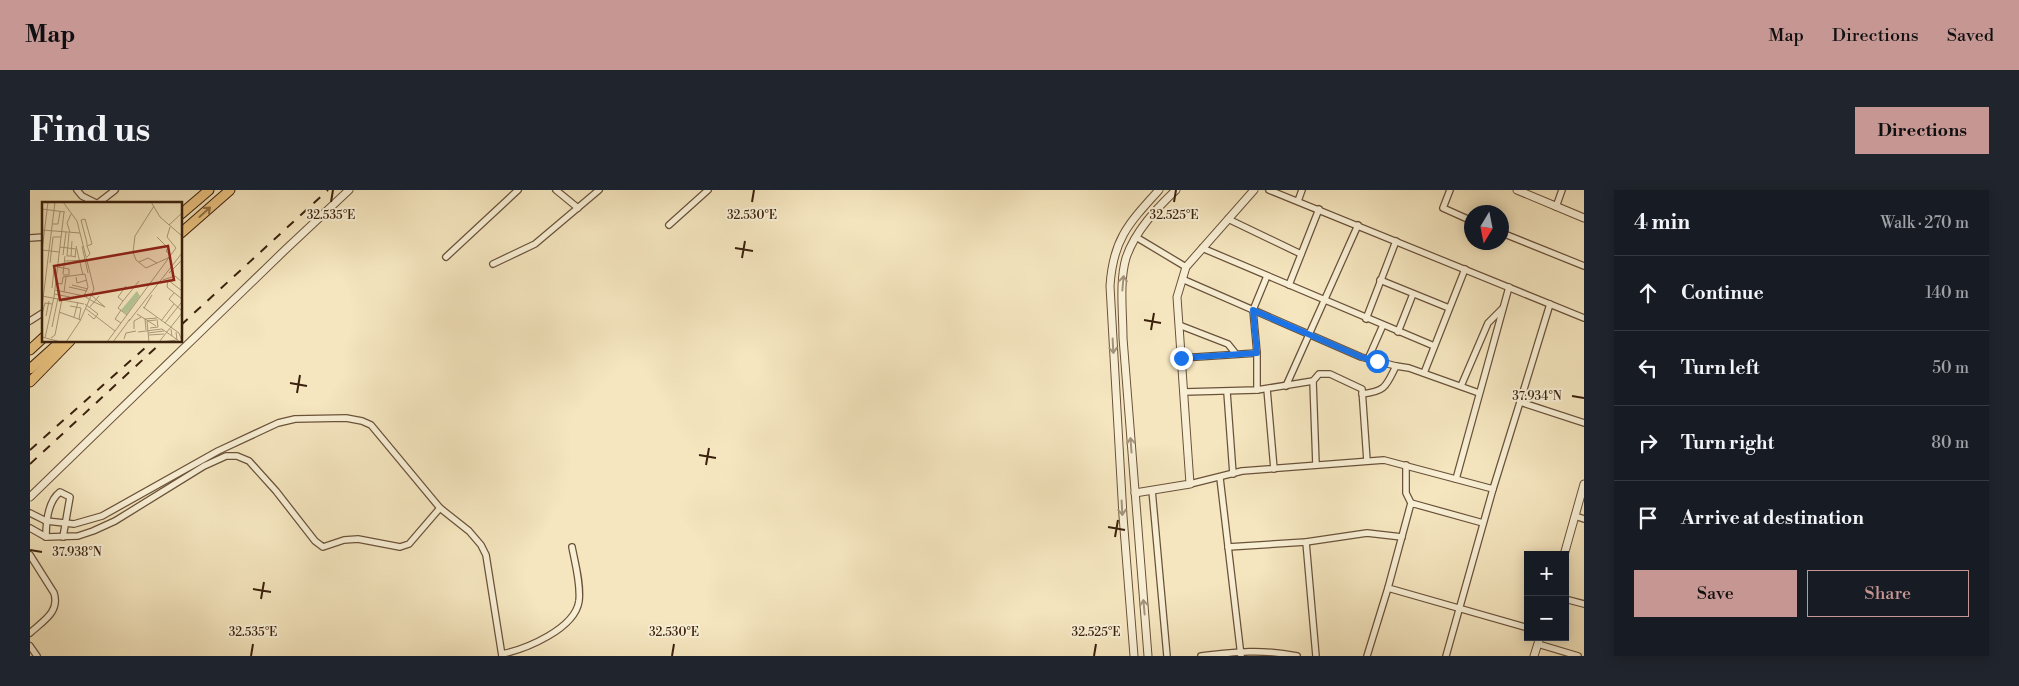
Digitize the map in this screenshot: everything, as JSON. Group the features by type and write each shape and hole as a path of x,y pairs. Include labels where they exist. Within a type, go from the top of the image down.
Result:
{"highway":[{"path":"183,210 209,190"},
{"path":"182,232 230,190"},
{"path":"30,344 42,335"},
{"path":"30,350 42,339"},
{"path":"30,369 60,342"},
{"path":"30,382 69,342"}],"street":[{"path":"77,190 82,196 93,202"},
{"path":"100,202 115,190"},
{"path":"30,497 349,190"},
{"path":"446,257 518,190"},
{"path":"556,190 578,208"},
{"path":"493,264 535,244 599,190"},
{"path":"669,226 708,190"},
{"path":"1134,656 1122,507 1110,286 1111,266 1116,249 1131,221 1159,190"},
{"path":"1148,656 1123,338 1123,288 1126,258 1136,237 1153,213 1176,190"},
{"path":"1190,484 1177,297 1186,267 1254,190"},
{"path":"1269,190 1584,318"},
{"path":"1298,201 1302,190"},
{"path":"1450,190 1443,208 1464,217"},
{"path":"1517,190 1584,218"},
{"path":"1556,207 1562,190"},
{"path":"1289,285 1319,209"},
{"path":"1228,219 1301,254"},
{"path":"1286,386 1358,225"},
{"path":"1509,236 1584,266"},
{"path":"1136,237 1186,267"},
{"path":"1366,319 1396,241"},
{"path":"1202,248 1366,319 1434,346"},
{"path":"1424,373 1464,269"},
{"path":"1257,390 1257,353 1253,310 1267,276"},
{"path":"1182,280 1368,359 1424,373 1479,393"},
{"path":"1380,280 1449,308"},
{"path":"1456,479 1509,287"},
{"path":"1398,332 1413,294"},
{"path":"1446,656 1493,489 1550,304"},
{"path":"1461,386 1488,323 1503,307"},
{"path":"30,320 42,313"},
{"path":"1179,325 1228,344 1236,354"},
{"path":"1368,359 1383,325"},
{"path":"1181,358 1257,353"},
{"path":"1362,394 1379,392 1386,386 1396,366"},
{"path":"1184,392 1227,392 1267,389 1313,381 1319,374 1330,374 1362,389 1367,461"},
{"path":"1313,381 1316,465"},
{"path":"1267,389 1274,469"},
{"path":"1227,392 1233,474"},
{"path":"1520,402 1584,423"},
{"path":"30,513 46,521 74,524 102,516 218,451 278,423 304,419 346,418 371,425 440,508 469,531 481,545 486,555 502,655 517,651 547,636 563,626 575,612 579,601 572,546"},
{"path":"30,528 46,537 78,536 115,521 204,466 226,456 237,456 249,461 276,491 315,541 323,547 344,540 358,539 400,547 409,544 440,508"},
{"path":"1135,493 1220,478 1242,471 1384,460 1493,489"},
{"path":"1367,656 1411,503 1406,493 1406,465"},
{"path":"1220,478 1240,654"},
{"path":"1565,551 1584,484"},
{"path":"1152,490 1167,656"},
{"path":"46,537 46,521 60,492 70,497 63,537"},
{"path":"1411,503 1483,523"},
{"path":"1575,516 1584,519"},
{"path":"1228,547 1306,542 1367,533 1402,537"},
{"path":"1306,542 1316,656"},
{"path":"30,555 56,598 54,612 30,633"},
{"path":"1388,588 1524,627"},
{"path":"1569,600 1584,604"},
{"path":"1534,656 1538,641 1578,656"},
{"path":"30,646 37,656"},
{"path":"1201,656 1272,651 1296,656"}],"railway":[{"path":"182,324 328,190"},
{"path":"30,464 162,342"},
{"path":"30,450 146,347"}],"route":[{"path":"1181,358 1257,353 1253,310 1361,357 1377,361"}]}
